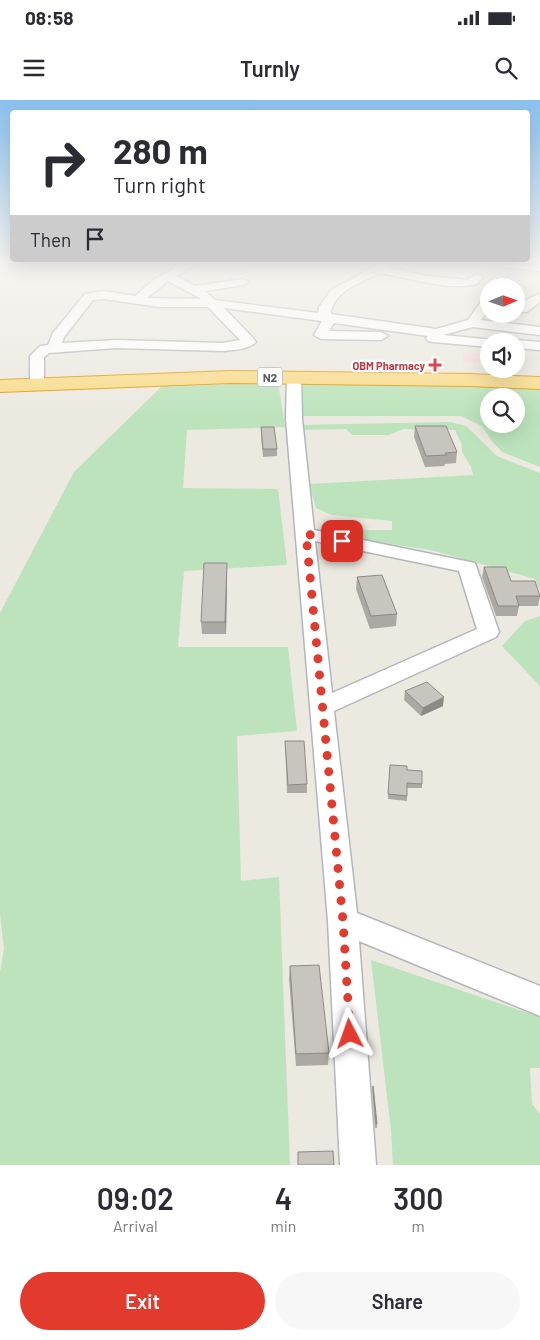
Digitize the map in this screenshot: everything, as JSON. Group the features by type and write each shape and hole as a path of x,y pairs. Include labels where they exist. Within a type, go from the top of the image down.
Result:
{"highway":[{"name":"N2","path":"0,386 231,377 540,383"}],"street":[{"path":"52,348 58,336 76,314"},
{"path":"37,384 37,356 45,350 52,348 116,344 222,347 250,342 222,314"},
{"path":"300,314 409,333"},
{"path":"326,314 321,334 409,333 480,342"},
{"path":"473,323 479,314"},
{"path":"435,335 473,323 540,331"},
{"path":"525,345 540,346"},
{"path":"294,377 294,419 343,921 358,1165"},
{"path":"306,534 468,567 488,632 322,707"},
{"path":"343,921 540,1001"}],"shaded area":[{"path":"462,352 480,353 480,363 463,363"}],"green space":[{"path":"278,382 285,427 187,430 183,488 278,489 287,565 184,571 178,647 288,647 297,731 237,736 241,881 279,877 290,1165 0,1165 0,972 4,948 0,914 0,613 74,472 161,387"},
{"path":"297,382 540,387 540,467 502,452 486,433 525,433 525,388 480,388 480,425 461,416 298,416"},
{"path":"451,422 466,426 497,456 540,473 540,590 535,579 431,550 361,540 362,530 392,530 392,521 332,515 316,508 309,484 473,475 471,467 462,452 462,445 455,430 403,429 389,435 352,435 346,429 300,430 300,425"},
{"path":"540,616 540,686 502,646 525,621"},
{"path":"371,960 540,1017 540,1068 530,1068 532,1104 540,1114 540,1165 393,1165 391,1130"}],"building":[{"path":"415,426 446,426 457,452 445,453 446,455 426,456"},
{"path":"261,427 274,427 277,449 263,449"},
{"path":"204,563 227,563 225,622 201,622"},
{"path":"484,567 506,567 511,581 535,581 540,596 516,596 519,606 498,606"},
{"path":"382,575 397,614 371,616 357,577"},
{"path":"427,682 444,697 423,708 405,691"},
{"path":"285,741 304,741 307,784 288,785"},
{"path":"390,765 407,766 407,770 422,771 422,784 407,783 407,796 388,794"},
{"path":"319,965 329,1053 296,1054 290,966"},
{"path":"373,1086 377,1124 376,1124"},
{"path":"333,1151 334,1165 298,1165 298,1152"}],"place":[{"name":"OBM Pharmacy","path":"435,365"}],"route":[{"path":"342,541 306,534 343,921 350,1034"}]}
